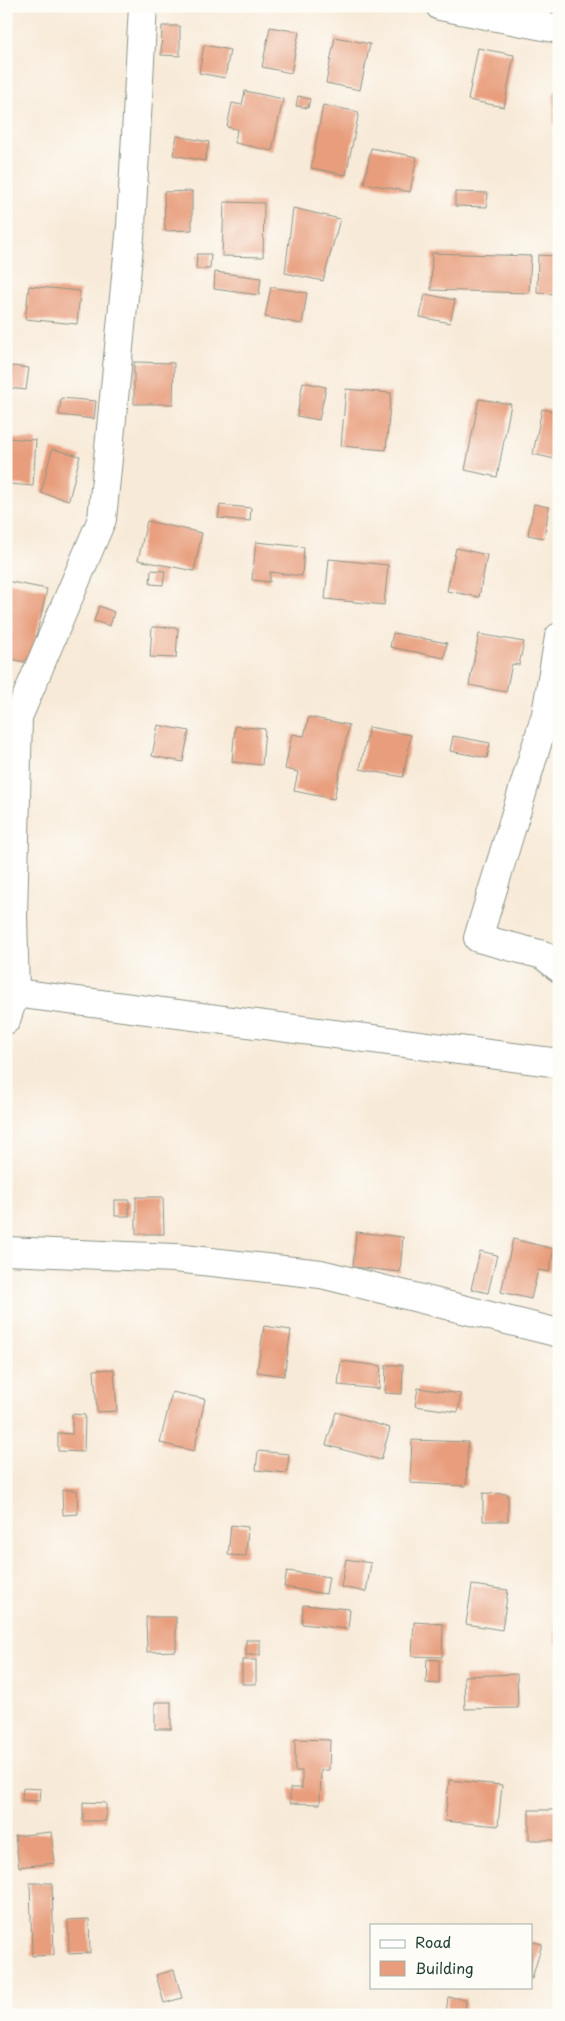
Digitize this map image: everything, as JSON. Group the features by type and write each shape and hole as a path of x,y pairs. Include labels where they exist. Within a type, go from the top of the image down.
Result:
{"street":[{"path":"6,1020 15,993 12,724 102,519 131,226 143,6"},
{"path":"440,6 559,29"},
{"path":"559,637 546,714 478,938 543,956 559,968"},
{"path":"15,993 559,1063"},
{"path":"6,1251 175,1258 321,1274 559,1333"}],"building":[{"path":"162,26 180,26 180,56 161,55"},
{"path":"270,27 299,32 291,73 262,67"},
{"path":"335,37 370,44 360,90 326,83"},
{"path":"204,45 230,50 225,78 199,73"},
{"path":"478,48 514,55 504,107 468,100"},
{"path":"245,91 283,99 272,151 235,143 237,129 227,127 232,103 242,105"},
{"path":"553,93 559,93 559,124 554,125"},
{"path":"298,96 310,99 308,108 296,106"},
{"path":"323,105 359,112 346,175 311,168"},
{"path":"177,136 209,142 205,161 173,155"},
{"path":"371,148 417,157 410,192 364,183"},
{"path":"192,191 192,230 165,231 164,192"},
{"path":"455,192 488,193 487,207 455,206"},
{"path":"224,202 264,203 263,257 222,256"},
{"path":"293,208 340,219 323,281 285,273"},
{"path":"432,253 531,256 529,293 431,290"},
{"path":"197,254 211,254 210,269 196,269"},
{"path":"538,255 556,256 555,294 537,293"},
{"path":"215,272 261,278 259,295 214,289"},
{"path":"29,286 80,291 77,324 25,319"},
{"path":"271,287 307,293 302,324 265,317"},
{"path":"425,294 455,300 450,323 420,317"},
{"path":"134,362 174,363 173,404 134,404"},
{"path":"12,366 29,368 26,390 10,388"},
{"path":"303,382 326,387 319,420 297,416"},
{"path":"346,389 391,393 386,450 341,446"},
{"path":"61,398 96,401 94,419 59,415"},
{"path":"479,399 511,404 497,477 465,470"},
{"path":"542,409 559,412 559,460 533,454"},
{"path":"6,438 36,440 33,486 9,484 10,477 6,477"},
{"path":"52,449 80,456 69,500 41,493"},
{"path":"534,504 549,507 544,538 528,535"},
{"path":"220,505 251,508 250,521 218,518"},
{"path":"147,521 202,533 194,571 138,560"},
{"path":"256,542 304,547 302,576 270,572 270,582 252,580"},
{"path":"456,548 487,555 479,597 447,591"},
{"path":"329,559 388,565 384,605 325,599"},
{"path":"151,570 165,571 163,585 150,584"},
{"path":"6,581 47,589 30,663 6,658"},
{"path":"99,606 114,612 110,626 94,621"},
{"path":"152,627 178,628 176,658 150,657"},
{"path":"393,633 447,643 444,658 390,647"},
{"path":"479,634 524,642 519,665 512,664 506,692 469,685"},
{"path":"309,717 349,725 334,799 294,791 298,772 285,769 292,734 304,736"},
{"path":"158,725 189,731 183,762 152,756"},
{"path":"235,726 265,729 262,765 232,762"},
{"path":"369,727 411,735 403,777 360,769"},
{"path":"453,736 490,743 487,758 450,751"},
{"path":"136,1197 163,1197 164,1234 136,1234"},
{"path":"115,1200 129,1200 129,1216 115,1216"},
{"path":"356,1232 403,1237 400,1272 353,1267"},
{"path":"513,1239 554,1249 549,1272 538,1270 531,1299 501,1292"},
{"path":"480,1251 497,1255 488,1293 471,1289"},
{"path":"264,1326 291,1330 284,1376 257,1372"},
{"path":"341,1361 381,1366 379,1389 338,1385"},
{"path":"386,1365 403,1365 402,1394 385,1393"},
{"path":"114,1369 117,1411 97,1412 94,1370"},
{"path":"418,1388 461,1394 458,1412 415,1406"},
{"path":"172,1392 205,1399 194,1451 160,1443"},
{"path":"336,1412 390,1428 381,1460 326,1445"},
{"path":"72,1414 85,1415 84,1452 58,1451 58,1433 72,1434"},
{"path":"412,1440 468,1442 466,1486 410,1483"},
{"path":"258,1451 289,1454 287,1473 256,1470"},
{"path":"62,1490 77,1490 78,1514 63,1515"},
{"path":"483,1493 508,1494 508,1521 483,1521"},
{"path":"231,1525 248,1527 246,1556 228,1555"},
{"path":"346,1559 371,1563 366,1592 341,1587"},
{"path":"287,1571 329,1577 326,1594 284,1587"},
{"path":"472,1585 508,1590 502,1630 466,1624"},
{"path":"303,1605 350,1609 348,1629 302,1624"},
{"path":"556,1605 559,1605 559,1644 555,1644"},
{"path":"146,1617 176,1617 176,1651 147,1652"},
{"path":"414,1622 443,1624 442,1657 412,1656"},
{"path":"246,1640 260,1640 260,1655 246,1655"},
{"path":"427,1659 439,1660 439,1684 426,1683"},
{"path":"242,1660 256,1660 256,1684 242,1684"},
{"path":"517,1674 518,1708 465,1709 464,1676"},
{"path":"155,1702 171,1702 171,1729 155,1729"},
{"path":"295,1739 330,1740 329,1770 321,1770 320,1804 290,1803 290,1788 302,1788 302,1771 295,1771"},
{"path":"449,1780 502,1785 498,1826 445,1821"},
{"path":"23,1788 41,1789 40,1801 22,1800"},
{"path":"83,1802 106,1803 106,1821 83,1821"},
{"path":"529,1810 559,1810 559,1840 529,1840"},
{"path":"51,1832 55,1863 19,1867 15,1836"},
{"path":"30,1883 52,1883 54,1955 32,1956"},
{"path":"89,1919 90,1953 69,1954 68,1920"},
{"path":"532,1941 542,1944 532,1979"},
{"path":"174,1970 182,1998 164,2003 156,1975"},
{"path":"448,1997 466,1999 465,2015 446,2015"}]}
